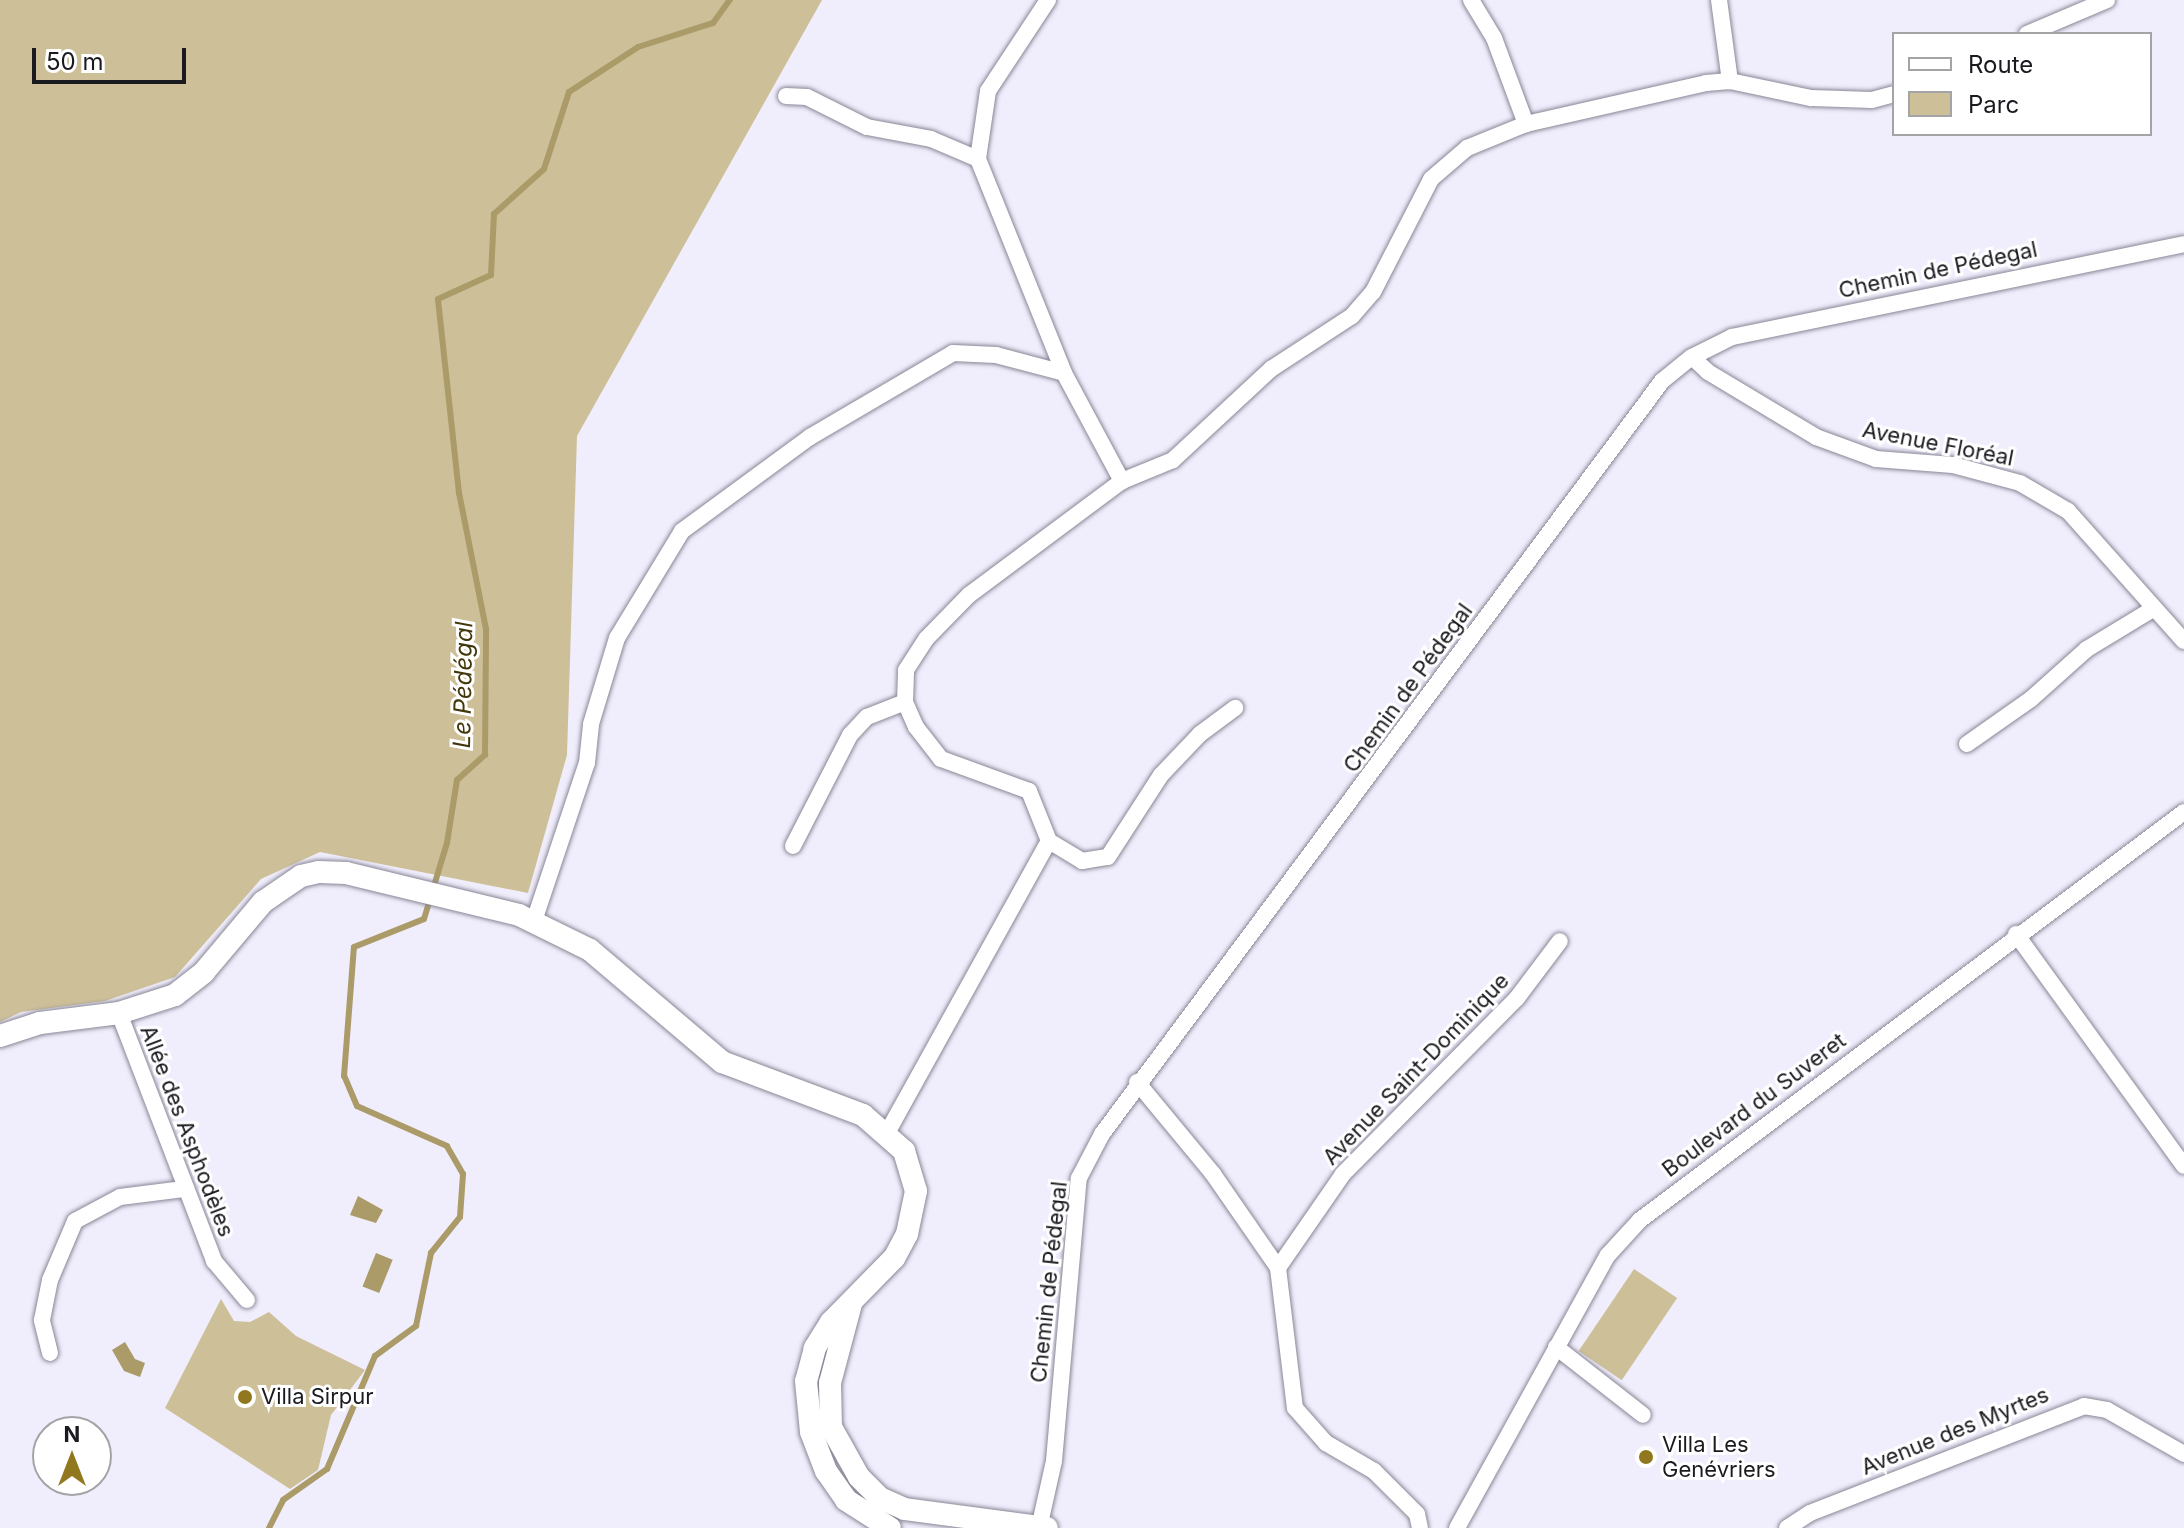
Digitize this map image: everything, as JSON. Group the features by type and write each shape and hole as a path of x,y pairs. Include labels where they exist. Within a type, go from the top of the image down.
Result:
{"street":[{"path":"1048,0 988,91 978,159 1064,373 1122,481"},
{"path":"1471,0 1500,50 1526,124"},
{"path":"1719,0 1730,81"},
{"path":"2032,32 2107,0"},
{"path":"1235,708 1200,734 1161,775 1108,857 1082,861 1049,841 1029,791 941,759 916,727 905,702 906,670 926,639 969,595 1122,481 1173,460 1271,369 1352,316 1373,292 1431,179 1467,148 1526,124 1730,81 1811,98 1872,100 1892,95"},
{"path":"786,96 807,97 867,127 931,139 978,159"},
{"name":"Chemin de Pédegal","path":"1042,1527 1054,1461 1079,1178 1137,1082 1662,381 1692,357 1732,337 2184,244"},
{"path":"534,921 587,763 591,724 617,638 682,531 810,437 953,353 996,355 1064,373"},
{"name":"Avenue Floréal","path":"1692,357 1708,372 1816,437 1876,459 1953,465 2020,483 2068,511 2184,641"},
{"path":"1967,744 2031,699 2087,649 2153,609"},
{"path":"793,846 850,735 867,717 905,702"},
{"name":"Boulevard du Suveret","path":"1457,1528 1608,1255 1640,1220 2016,934 2184,812"},
{"path":"887,1133 1042,863 1049,841"},
{"path":"0,1036 40,1023 119,1013 175,995 204,972 263,902 301,876 319,872 346,873 484,905 534,921 590,950 722,1062 863,1115 904,1151 911,1171 915,1208 894,1258 851,1302 815,1348 806,1381 821,1430 826,1471 846,1500 890,1528"},
{"path":"2016,934 2184,1166"},
{"name":"Avenue Saint-Dominique","path":"1278,1268 1343,1174 1517,998 1560,941"},
{"name":"Allée des Asphodèles","path":"119,1013 183,1189 214,1261 247,1300"},
{"path":"1137,1082 1213,1174 1278,1268 1295,1408 1326,1443 1374,1471 1417,1514 1420,1528"},
{"path":"50,1353 42,1320 50,1280 75,1221 120,1197 183,1189"},
{"path":"1556,1347 1643,1415"},
{"name":"Avenue des Myrtes","path":"1787,1528 1810,1513 2084,1406 2107,1410 2184,1454"},
{"path":"821,1430 880,1498 934,1517 1042,1527"}],"green space":[{"path":"0,0 822,0 577,436 567,755 528,893 320,852 261,879 175,977 105,1001 21,1012 0,1022"},
{"path":"1634,1269 1677,1298 1622,1380 1579,1351"},
{"path":"221,1299 234,1321 250,1322 269,1312 296,1336 365,1370 331,1415 318,1470 290,1489 165,1408"}],"shaded area":[{"path":"358,1196 383,1210 376,1223 350,1215"},
{"path":"376,1253 393,1260 379,1293 363,1286"},
{"path":"125,1342 135,1359 145,1363 140,1377 124,1371 112,1350"}],"waterway":[{"name":"Le Pédégal","path":"269,1528 283,1500 327,1469 375,1356 416,1326 431,1253 460,1217 463,1174 447,1146 357,1106 344,1076 354,947 424,919 447,843 457,780 485,755 486,629 459,493 438,299 491,275 494,214 544,169 569,92 638,47 713,23 730,0"}],"place":[{"name":"Villa Sirpur","path":"245,1397"},
{"name":"Villa Les Genévriers","path":"1646,1457"}]}
